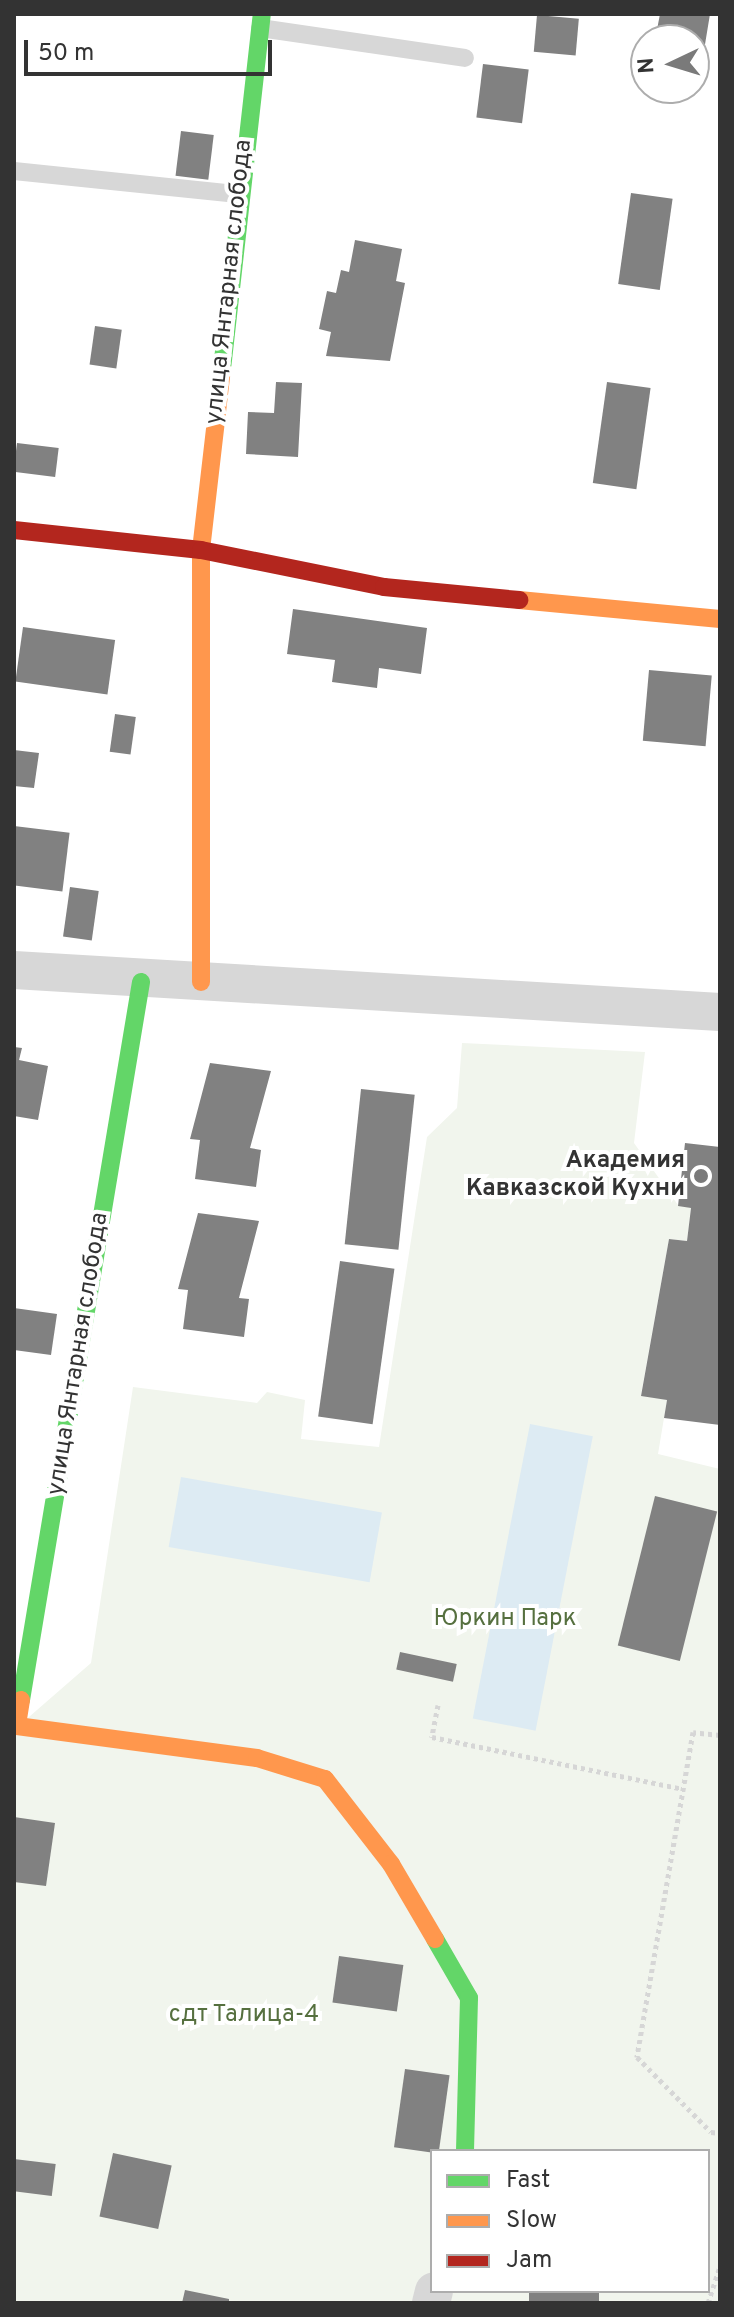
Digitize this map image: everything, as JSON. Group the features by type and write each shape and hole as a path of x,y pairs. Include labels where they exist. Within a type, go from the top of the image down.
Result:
{"street":[{"name":"улица Янтарная слобода","path":"201,982 201,550 238,194 261,21"},
{"path":"14,530 201,550 384,587 720,619"},
{"path":"14,970 141,982 201,982 720,1012"},
{"name":"улица Янтарная слобода","path":"16,1725 141,982"},
{"path":"16,1725 257,1758 325,1779 391,1864 469,1998 465,2149"}],"lane":[{"path":"261,21 465,58"},
{"path":"14,171 238,194"}],"path":[{"path":"438,1705 432,1737 683,1789"},
{"path":"720,1735 693,1732 637,2057 711,2132 720,2133"},
{"path":"708,2303 720,2265"}],"green space":[{"path":"462,1043 645,1052 634,1143 678,1205 691,1208 687,1241 669,1239 641,1395 667,1400 658,1454 720,1469 720,2303 14,2303 14,1730 91,1663 133,1387 257,1403 267,1392 305,1400 301,1439 379,1447 427,1137 457,1108"}],"shaded area":[{"path":"530,1424 593,1436 536,1731 473,1718"},
{"path":"181,1477 382,1512 370,1582 169,1547"}],"building":[{"path":"660,14 710,14 708,24 658,24"},
{"path":"537,15 579,19 576,56 534,52"},
{"path":"483,64 529,70 522,123 476,118"},
{"path":"181,131 214,135 208,180 176,176"},
{"path":"631,193 673,199 660,290 618,284"},
{"path":"355,240 402,249 396,281 405,283 390,361 326,356 331,332 319,329 327,291 336,293 341,270 349,272"},
{"path":"95,326 122,330 116,368 90,365"},
{"path":"276,382 302,383 298,457 246,454 248,412 274,413"},
{"path":"607,382 651,388 636,489 593,483"},
{"path":"17,443 59,448 55,477 14,472"},
{"path":"293,609 427,628 421,674 379,668 377,688 332,682 335,660 287,654"},
{"path":"23,627 115,640 107,694 15,681"},
{"path":"649,670 712,675 706,746 643,741"},
{"path":"115,714 136,717 131,755 110,752"},
{"path":"14,750 39,753 34,788 14,786"},
{"path":"14,826 70,833 62,891 14,885"},
{"path":"70,887 99,891 92,941 63,937"},
{"path":"14,1047 22,1048 19,1060 48,1066 38,1120 14,1116"},
{"path":"210,1063 271,1071 250,1148 261,1150 256,1187 195,1179 200,1140 190,1139"},
{"path":"361,1089 415,1095 398,1250 345,1244"},
{"path":"685,1143 720,1147 720,1425 664,1418 667,1400 641,1396 669,1239 687,1241 691,1208 678,1206"},
{"path":"198,1213 259,1221 239,1298 249,1299 244,1337 183,1329 188,1290 178,1289"},
{"path":"340,1261 394,1269 373,1424 318,1416"},
{"path":"14,1308 57,1314 51,1355 14,1350"},
{"path":"655,1496 717,1511 680,1661 618,1645"},
{"path":"400,1652 457,1664 453,1682 396,1670"},
{"path":"14,1817 55,1823 46,1886 14,1882"},
{"path":"339,1956 403,1965 397,2012 332,2003"},
{"path":"405,2069 450,2075 439,2149 430,2149 430,2152 394,2147"},
{"path":"113,2153 172,2165 158,2229 99,2217"},
{"path":"14,2159 56,2164 52,2196 14,2191"},
{"path":"185,2290 229,2299 229,2303 182,2303"},
{"path":"529,2293 599,2293 599,2303 529,2303"}],"traffic: fast":[{"path":"222,369 262,14"},
{"path":"21,1700 141,982"},
{"path":"435,1939 469,1998 465,2149"}],"traffic: slow":[{"path":"201,982 201,550 222,369"},
{"path":"519,600 720,619"},
{"path":"21,1700 17,1726 257,1758 325,1779 391,1864 435,1939"}],"traffic: jam":[{"path":"14,530 201,550 384,587 519,600"}],"place":[{"name":"Академия Кавказской Кухни","path":"701,1176"}],"park label":[{"name":"Юркин Парк","path":"505,1620"},
{"name":"сдт Талица-4","path":"244,2016"}]}
